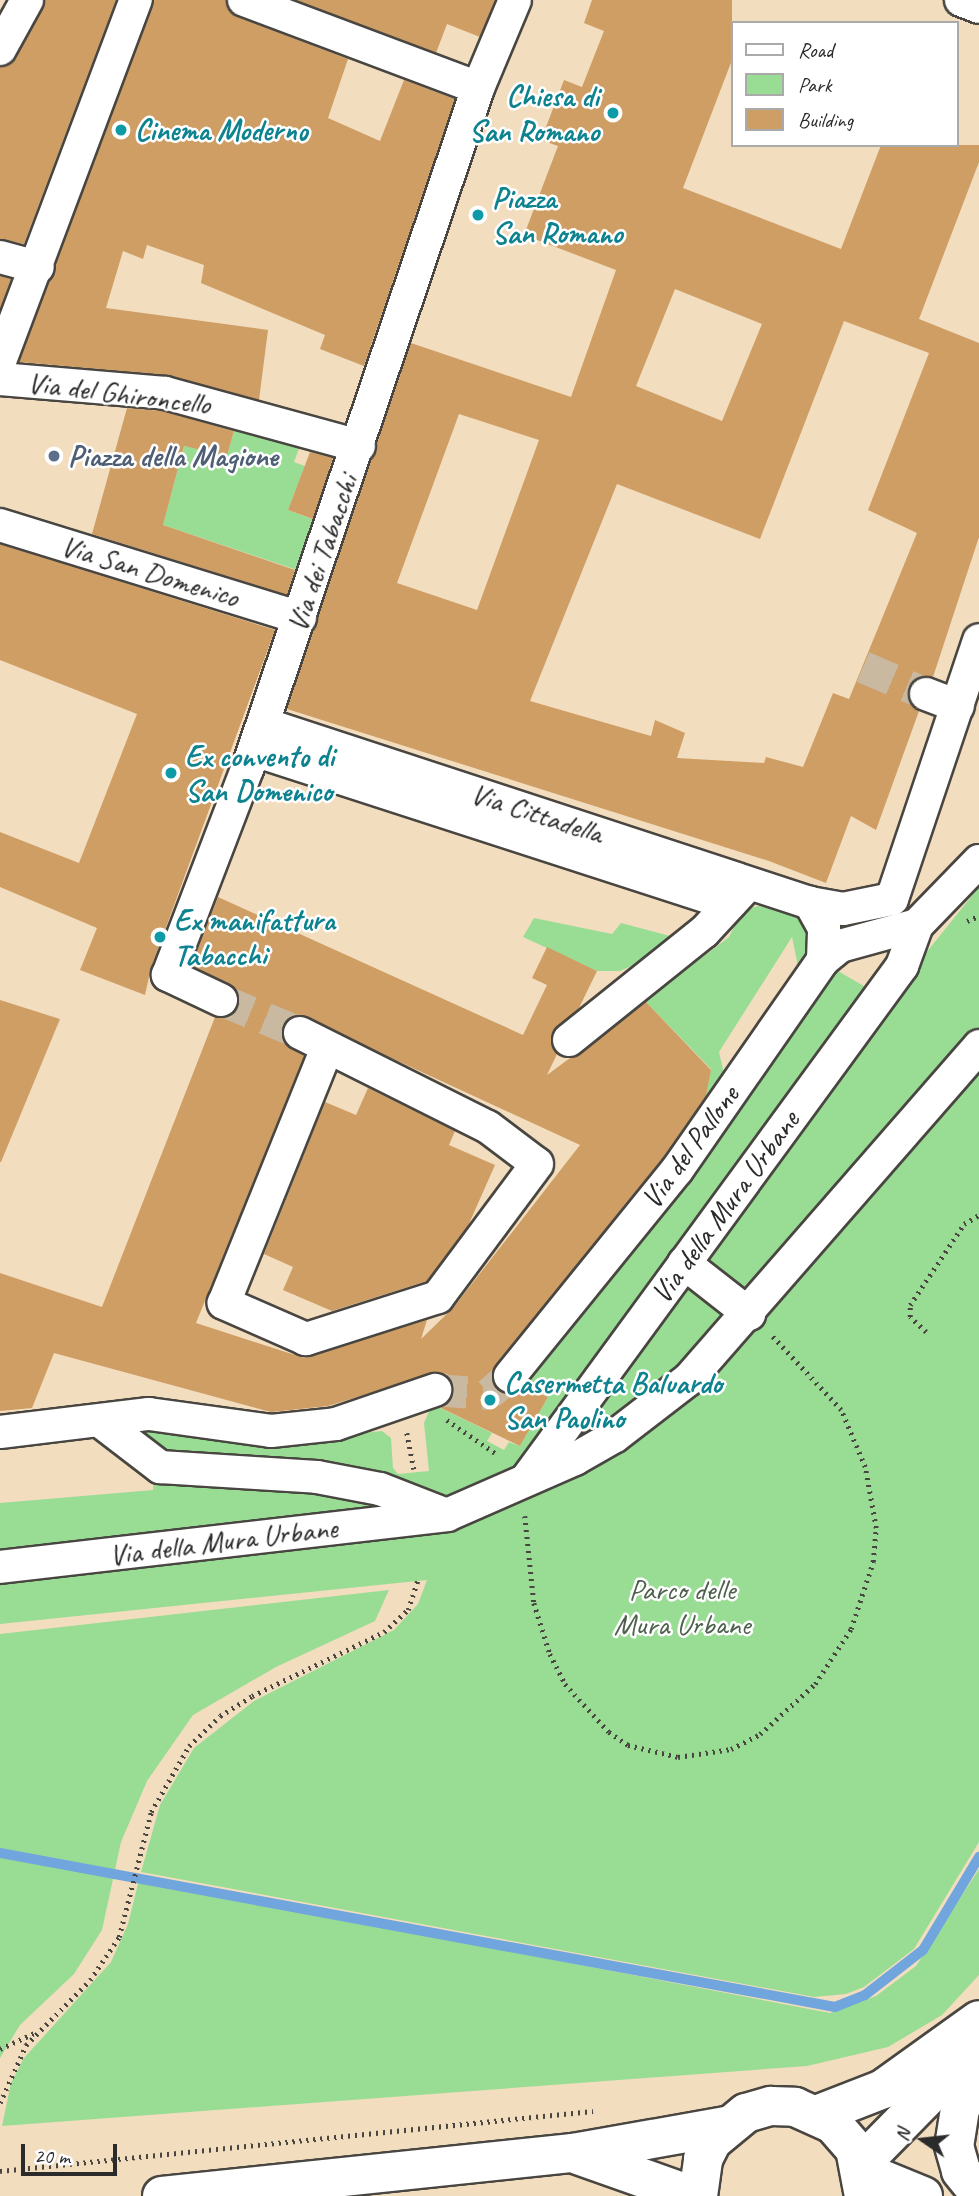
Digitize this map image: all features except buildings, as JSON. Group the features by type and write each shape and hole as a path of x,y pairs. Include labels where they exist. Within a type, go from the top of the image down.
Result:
{"main road":[{"path":"819,2114 883,2089 979,2020"},
{"path":"863,2177 979,2043"},
{"path":"979,2078 960,2109 954,2146 961,2171 979,2193"},
{"path":"162,2196 573,2153 726,2126 747,2113 771,2106 795,2107 819,2114 845,2135 863,2177 923,2196"},
{"path":"573,2153 696,2196 703,2159 726,2126"}],"street":[{"path":"0,49 27,0"},
{"path":"0,361 38,267 136,0"},
{"path":"244,0 478,88 514,0"},
{"path":"961,0 979,7"},
{"name":"Via dei Tabacchi","path":"221,1000 168,975 256,747 478,88"},
{"path":"0,257 38,267"},
{"name":"Via del Ghironcello","path":"0,379 165,393 359,446"},
{"name":"Via San Domenico","path":"0,525 300,618"},
{"path":"906,929 892,899 979,640"},
{"path":"926,694 958,706"},
{"path":"256,747 740,893 843,909 892,899"},
{"path":"823,960 840,946 906,929 979,861"},
{"path":"569,1040 705,932 740,893"},
{"path":"810,903 824,928 823,960"},
{"name":"Via della Mura Urbane","path":"523,1483 902,966 906,929"},
{"name":"Via del Pallone","path":"510,1376 677,1170 823,960"},
{"path":"300,1033 488,1127 537,1164 438,1297 306,1339 224,1303 327,1048"},
{"name":"Via della Mura Urbane","path":"0,1567 447,1515 523,1483 615,1436 689,1380 979,1046"},
{"path":"684,1263 748,1314"},
{"path":"0,1432 149,1414 271,1431 336,1424 412,1397"},
{"name":"Via della Mura Urbane","path":"100,1421 160,1467 317,1477 380,1489 447,1515"}],"path":[{"path":"926,1332 910,1317 910,1305 964,1224 979,1215"},
{"path":"523,1483 534,1603 560,1674 586,1710 628,1745 678,1757 731,1749 760,1734 815,1684 851,1629 873,1562 876,1528 865,1467 841,1410 748,1314"},
{"path":"414,1473 410,1438 412,1397 465,1429 495,1453"},
{"path":"0,2103 16,2061 38,2031 100,1968 119,1937 137,1863 159,1797 177,1762 205,1730 252,1696 384,1632 408,1610 418,1580"},
{"path":"0,2049 38,2031"},
{"path":"0,2171 607,2109"}],"green space":[{"path":"237,422 301,443 294,462 305,466 288,510 315,520 297,570 163,525 184,446 227,455"},
{"name":"Parco delle Mura Urbane","path":"979,887 979,1842 914,1949 864,1987 846,1994 814,1997 141,1872 160,1805 194,1748 254,1701 394,1630 418,1604 427,1580 0,1624 0,1503 153,1490 157,1445 135,1441 126,1426 284,1441 382,1431 391,1438 393,1468 398,1474 429,1471 424,1423 432,1404 492,1433 487,1441 504,1450 509,1442 520,1446 548,1397 519,1383 831,967 888,1000"},
{"path":"759,906 804,913 812,944 798,966 792,937 719,1052 726,1082 702,1115 711,1069 645,1001 729,937 743,909"},
{"path":"534,918 612,934 621,923 674,937 643,961 620,971 597,971 523,937"},
{"path":"389,1590 375,1621 276,1667 193,1715 147,1781 121,1842 102,1930 74,1974 20,2025 0,2058 0,1634"},
{"path":"979,1869 979,1975 942,2015 888,2047 807,2066 2,2126 11,2083 24,2058 111,1962 128,1924 139,1880 830,2013 876,1996 916,1966"}],"waterway":[{"path":"0,1853 835,2007 865,1995 923,1950 979,1857"}],"tunnel":[{"path":"863,667 926,694"},
{"path":"221,1000 300,1033"},
{"path":"435,1390 489,1394 510,1376"}],"place":[{"name":"Chiesa di San Romano","path":"613,113"},
{"name":"Cinema Moderno","path":"121,130"},
{"name":"Piazza San Romano","path":"478,215"},
{"name":"Piazza della Magione","path":"54,456"},
{"name":"Ex convento di San Domenico","path":"171,773"},
{"name":"Ex manifattura Tabacchi","path":"160,937"},
{"name":"Casermetta Baluardo San Paolino","path":"490,1400"}]}
